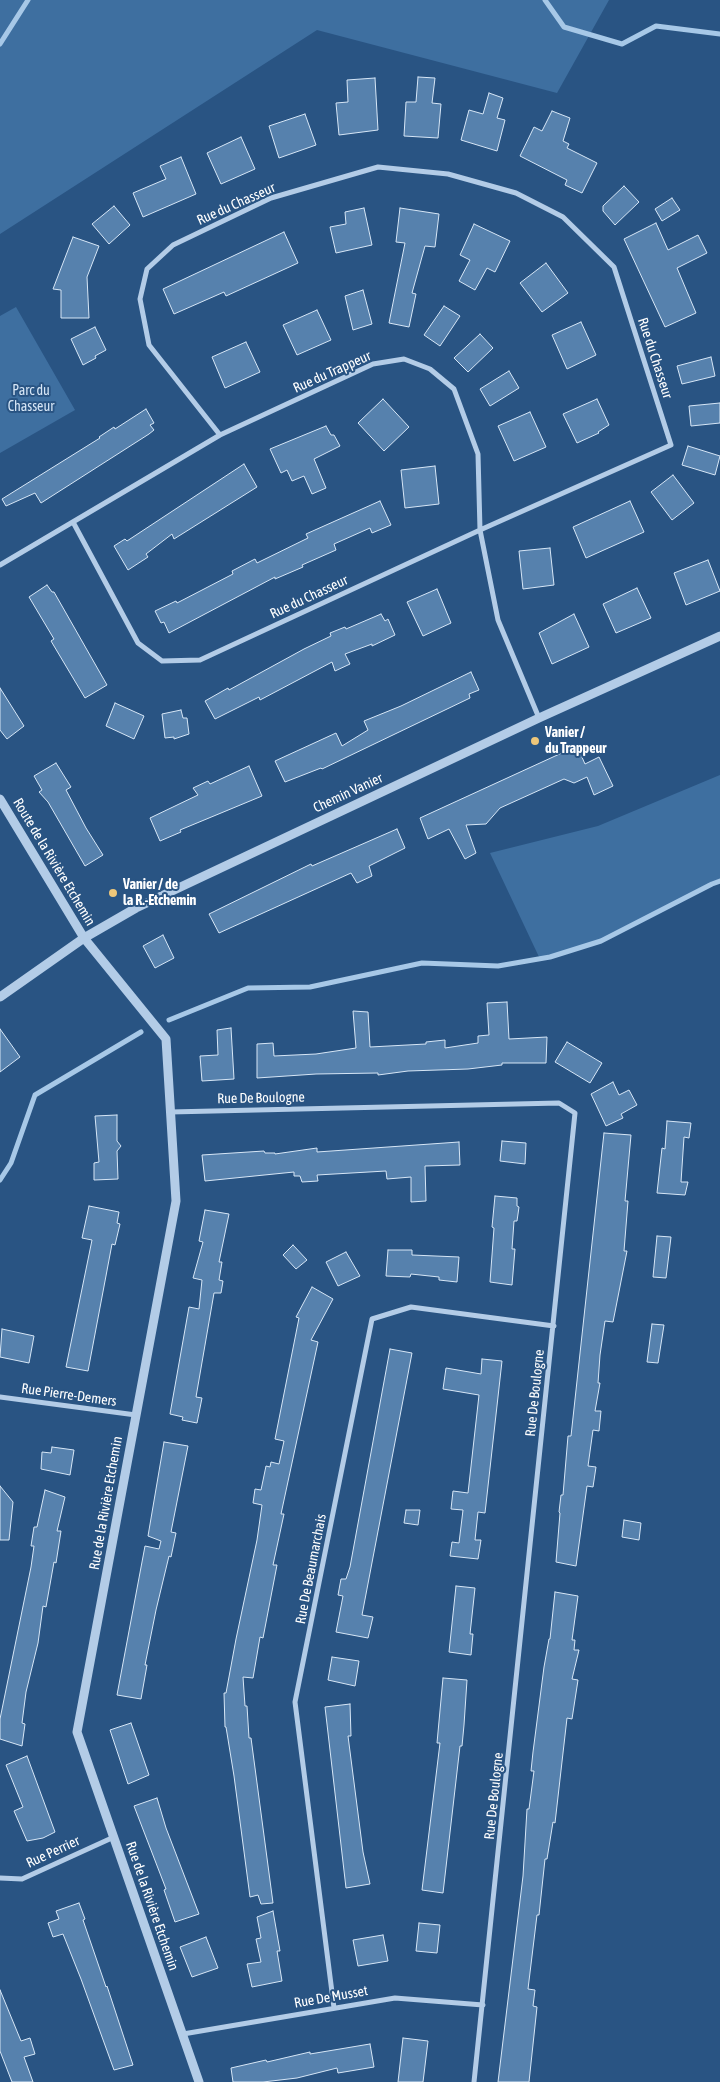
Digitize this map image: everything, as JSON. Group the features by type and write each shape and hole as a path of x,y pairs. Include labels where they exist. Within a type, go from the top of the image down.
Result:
{"street":[{"name":"Rue du Chasseur","path":"73,522 138,644 162,661 200,660 480,530 671,445 614,267 563,217 516,193 448,174 378,167 271,198 173,245 147,269 140,299 150,345 220,435"},
{"name":"Rue du Trappeur","path":"0,565 220,435 373,364 404,359 430,369 454,389 478,454 480,530 498,620 539,718"},
{"name":"Chemin Vanier","path":"0,997 84,938 136,908 539,718 720,636"},
{"name":"Route de la Rivière Etchemin","path":"0,799 84,938"},
{"name":"Rue de la Rivière Etchemin","path":"84,938 166,1039 176,1201 77,1732 199,2082"},
{"name":"Rue De Boulogne","path":"170,1112 559,1104 576,1113 484,2006 474,2082"},
{"name":"Rue De Beaumarchais","path":"334,2008 295,1702 372,1319 411,1307 554,1326"},
{"name":"Rue Pierre-Demers","path":"0,1397 136,1415"},
{"name":"Rue Perrier","path":"0,1878 22,1879 114,1837"},
{"name":"Rue De Musset","path":"183,2034 395,1998 484,2006"}],"green space":[{"path":"0,0 609,0 557,93 317,30 0,234"},
{"name":"Parc du Chasseur","path":"16,307 75,410 0,453 0,316"},
{"path":"720,775 720,882 712,884 601,941 540,959 490,853 598,826"}],"building":[{"path":"418,77 435,78 432,103 441,104 438,138 404,136 406,102 416,102"},
{"path":"375,78 378,130 339,135 336,103 348,102 347,80"},
{"path":"489,93 503,98 497,118 505,120 497,151 461,140 469,110 483,114"},
{"path":"552,111 570,118 563,141 569,144 567,148 597,163 582,193 565,185 567,180 520,156 534,127 542,131"},
{"path":"305,114 316,145 279,158 269,126"},
{"path":"241,137 255,169 221,184 207,153"},
{"path":"181,157 196,194 143,217 133,193 166,179 160,166"},
{"path":"624,186 639,202 615,225 603,211 603,206"},
{"path":"672,198 680,210 662,221 655,209"},
{"path":"114,206 130,225 109,244 92,224"},
{"path":"364,208 372,245 336,253 330,227 346,224 345,212"},
{"path":"400,208 439,214 435,247 425,246 412,293 416,294 409,327 389,323 405,243 396,242"},
{"path":"656,223 668,250 698,235 707,253 677,268 696,313 665,327 624,239"},
{"path":"474,224 510,241 495,272 487,268 475,290 459,281 470,260 460,255"},
{"path":"284,232 298,263 226,296 224,292 174,314 163,289"},
{"path":"73,237 99,246 87,277 89,318 61,318 61,290 53,289"},
{"path":"546,263 568,293 542,312 520,283"},
{"path":"363,290 372,324 353,330 345,296"},
{"path":"444,306 460,316 440,346 424,335"},
{"path":"317,310 331,340 297,355 283,325"},
{"path":"581,322 596,355 567,369 552,335"},
{"path":"95,327 106,350 83,365 71,339"},
{"path":"480,334 493,348 468,372 454,358"},
{"path":"246,342 260,372 225,388 212,357"},
{"path":"711,357 715,376 682,384 677,366"},
{"path":"509,371 519,388 490,406 480,389"},
{"path":"383,399 409,427 384,451 358,423"},
{"path":"597,399 609,425 599,433 577,443 563,414"},
{"path":"720,403 720,423 691,426 689,406"},
{"path":"146,409 154,423 150,425 154,430 149,434 41,503 35,493 6,506 2,499 100,438 114,427 115,429"},
{"path":"530,412 546,447 514,461 498,426"},
{"path":"326,426 340,446 314,459 326,488 312,494 304,476 292,481 287,470 281,473 270,449"},
{"path":"688,446 720,456 715,475 682,465"},
{"path":"244,464 257,487 174,539 172,534 146,554 148,557 128,570 114,546 125,539 127,541"},
{"path":"435,466 439,504 405,508 401,470"},
{"path":"673,475 694,503 672,520 651,492"},
{"path":"380,501 391,525 372,533 370,528 334,544 336,550 302,565 303,567 275,579 275,577 169,633 164,622 161,623 155,611 176,601 177,603 233,574 232,571 255,559 257,563 308,538 306,534"},
{"path":"630,501 644,532 586,558 573,527"},
{"path":"550,548 554,585 523,589 519,551"},
{"path":"708,560 720,591 686,605 674,573"},
{"path":"47,585 54,592 107,685 85,698 51,641 54,639 29,597"},
{"path":"637,588 651,618 616,633 603,604"},
{"path":"437,589 451,623 423,636 407,602"},
{"path":"381,614 385,621 388,619 395,635 372,646 372,644 345,654 350,664 335,671 332,662 260,700 259,697 215,719 205,701 331,636 330,633 345,627 346,629"},
{"path":"574,614 589,647 552,664 539,633"},
{"path":"471,672 479,690 469,694 470,698 322,769 285,782 275,761 336,733 342,746 368,730 364,721 401,706"},
{"path":"0,688 24,726 7,739 0,730"},
{"path":"115,703 144,716 134,739 106,726"},
{"path":"181,710 183,718 187,718 189,734 174,739 174,737 165,738 162,714"},
{"path":"577,746 585,764 599,757 613,786 594,795 587,777 574,783 564,779 500,808 486,824 466,825 476,853 465,859 449,829 428,839 420,818"},
{"path":"56,763 71,787 66,790 103,855 85,866 48,802 39,792 42,790 34,776"},
{"path":"249,766 262,796 180,830 181,832 160,841 150,818 198,795 193,788 208,781 210,784"},
{"path":"397,829 405,848 369,866 372,876 357,883 351,873 219,933 209,914 311,864 312,866"},
{"path":"163,935 174,958 155,968 143,946"},
{"path":"507,1002 509,1039 547,1037 546,1063 502,1063 502,1065 468,1069 408,1071 378,1075 378,1073 316,1074 257,1078 257,1044 273,1043 274,1056 316,1054 356,1048 353,1011 368,1012 370,1047 426,1044 426,1042 445,1040 445,1048 478,1043 478,1036 489,1035 487,1003"},
{"path":"231,1028 234,1079 202,1081 200,1056 218,1055 217,1030"},
{"path":"0,1029 20,1057 0,1072"},
{"path":"567,1042 602,1063 590,1083 555,1062"},
{"path":"613,1082 619,1095 629,1090 637,1105 621,1114 623,1118 606,1126 591,1094"},
{"path":"117,1115 117,1141 121,1146 117,1151 118,1179 94,1180 94,1163 99,1162 95,1116"},
{"path":"667,1121 691,1123 689,1138 684,1137 681,1182 688,1182 685,1195 657,1193 662,1148 665,1149"},
{"path":"604,1133 631,1135 625,1201 628,1201 624,1251 627,1251 613,1322 605,1321 600,1355 598,1383 600,1383 595,1411 601,1411 599,1431 593,1430 588,1466 596,1467 593,1487 587,1486 576,1566 556,1562 559,1512 561,1495 563,1495 568,1436 571,1436"},
{"path":"502,1141 526,1143 525,1164 500,1161"},
{"path":"459,1142 460,1165 425,1166 426,1201 411,1202 411,1177 387,1179 386,1171 317,1175 318,1181 302,1182 300,1176 294,1176 294,1172 205,1181 202,1155 264,1151 265,1153 275,1154 317,1148 317,1152"},
{"path":"495,1196 517,1198 517,1206 519,1207 517,1221 514,1221 512,1249 515,1249 512,1285 490,1282"},
{"path":"89,1206 119,1212 117,1223 120,1224 115,1245 112,1244 88,1371 66,1367 92,1240 82,1238"},
{"path":"205,1210 229,1214 219,1262 222,1262 219,1280 223,1281 221,1293 214,1293 196,1397 202,1398 197,1423 182,1420 183,1417 170,1414 189,1307 199,1309 202,1280 193,1278 203,1242 199,1241"},
{"path":"657,1236 671,1237 666,1278 653,1277"},
{"path":"293,1245 307,1260 296,1269 283,1255"},
{"path":"388,1250 412,1250 412,1255 459,1257 457,1282 439,1280 439,1277 411,1274 410,1277 386,1276"},
{"path":"346,1252 360,1276 338,1286 326,1262"},
{"path":"312,1287 333,1299 311,1340 318,1342 281,1514 284,1514 273,1565 277,1565 263,1638 260,1637 253,1678 243,1677 249,1738 251,1738 273,1903 261,1904 258,1895 250,1897 234,1776 225,1727 224,1693 226,1693 257,1540 262,1505 253,1503 255,1489 261,1490 266,1466 270,1467 271,1462 279,1464 284,1441 275,1439 299,1318 296,1317"},
{"path":"652,1324 664,1325 658,1363 647,1362"},
{"path":"2,1329 34,1336 29,1363 0,1357"},
{"path":"390,1349 412,1353 362,1615 373,1617 368,1638 336,1632 343,1596 338,1595 341,1579 346,1579 350,1567"},
{"path":"482,1359 502,1361 485,1513 478,1512 475,1540 481,1540 478,1559 450,1556 452,1542 459,1543 463,1510 451,1509 453,1491 468,1493 479,1395 443,1389 446,1368 481,1374"},
{"path":"164,1442 188,1446 171,1532 176,1533 156,1610 145,1665 147,1665 141,1699 117,1695 145,1546 159,1549 161,1541 148,1536"},
{"path":"52,1447 74,1450 70,1475 41,1469 42,1452 51,1453"},
{"path":"0,1486 13,1502 9,1540 0,1540"},
{"path":"45,1490 65,1497 57,1531 61,1531 56,1563 54,1562 46,1607 43,1606 38,1643 26,1692 22,1723 25,1724 22,1746 0,1739 0,1719 31,1567 34,1546 31,1546 34,1527 37,1527"},
{"path":"406,1510 420,1510 418,1525 404,1523"},
{"path":"624,1520 641,1523 639,1540 622,1537"},
{"path":"456,1586 475,1588 470,1634 473,1634 471,1655 449,1652"},
{"path":"555,1592 578,1596 572,1640 575,1640 574,1650 579,1650 572,1679 578,1680 572,1719 567,1718 555,1823 553,1822 547,1859 545,1859 539,1915 537,1915 528,1989 535,1990 533,2006 537,2007 529,2082 498,2082 523,1876 527,1809 529,1809 534,1771 531,1771 533,1752"},
{"path":"332,1657 359,1661 355,1686 328,1680"},
{"path":"443,1678 467,1680 462,1746 460,1746 443,1893 422,1890 440,1743 437,1743"},
{"path":"350,1704 351,1736 348,1736 363,1852 370,1884 346,1888 325,1707"},
{"path":"131,1723 149,1775 128,1784 110,1730"},
{"path":"27,1756 55,1832 43,1838 27,1841 14,1811 23,1807 6,1765"},
{"path":"157,1798 166,1828 199,1914 175,1922 164,1890 166,1889 134,1806"},
{"path":"79,1903 85,1919 83,1920 133,2065 114,2070 63,1934 53,1937 48,1923 59,1919 56,1911"},
{"path":"273,1911 280,1951 277,1951 282,1981 252,1987 247,1964 261,1962 256,1939 261,1938 257,1917"},
{"path":"419,1923 440,1925 437,1953 416,1951"},
{"path":"383,1935 388,1961 358,1966 353,1940"},
{"path":"206,1937 218,1968 192,1977 180,1947"},
{"path":"0,1990 21,2041 30,2038 35,2054 24,2057 33,2082 12,2082 0,2051"},
{"path":"403,2038 428,2041 423,2082 398,2082"},
{"path":"370,2044 374,2067 338,2073 337,2068 297,2078 263,2082 233,2082 231,2068 310,2052 310,2054"}],"waterway":[{"path":"0,44 28,0"},
{"path":"545,0 564,27 622,44 656,26 720,34"},
{"path":"169,1020 248,988 310,987 422,963 498,966 550,957 601,941 720,881"},
{"path":"0,1180 11,1163 35,1095 141,1032"}],"place":[{"name":"Vanier / du Trappeur","path":"535,741"},
{"name":"Vanier / de la R.-Etchemin","path":"113,893"}]}
